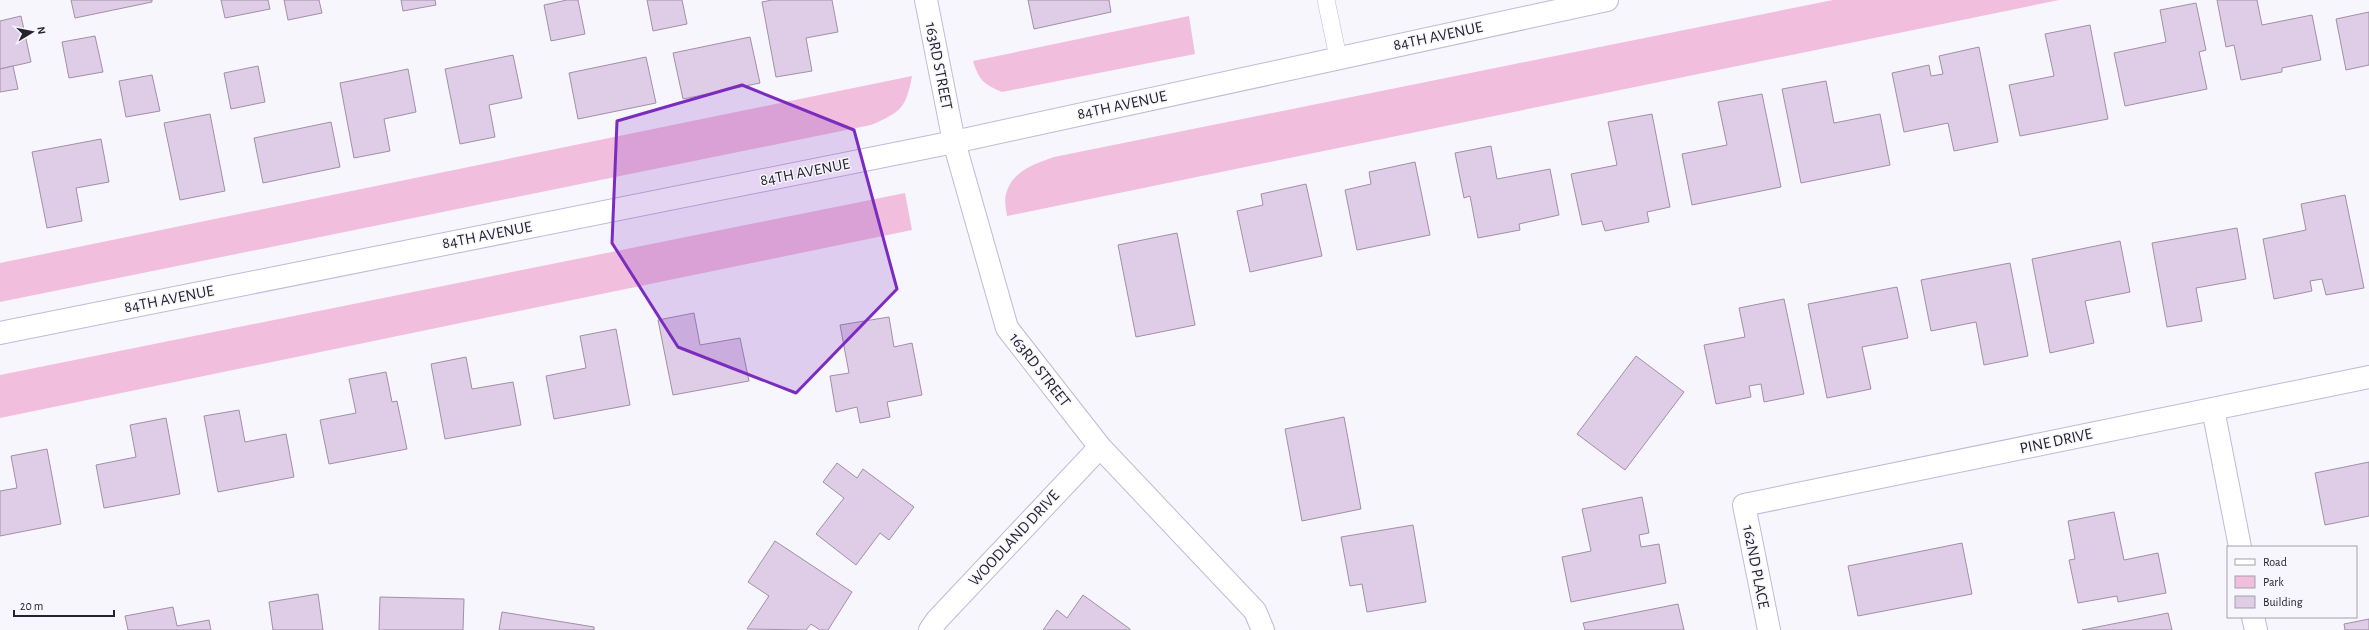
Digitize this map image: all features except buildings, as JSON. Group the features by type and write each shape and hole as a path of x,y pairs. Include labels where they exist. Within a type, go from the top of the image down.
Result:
{"street":[{"name":"163RD STREET","path":"926,0 954,142 1007,328 1100,447 1255,611 1263,630"},
{"name":"84TH AVENUE","path":"0,333 954,142 1338,57 1607,0"},
{"name":"PINE DRIVE","path":"1744,505 2369,376"},
{"path":"2213,409 2240,546"},
{"name":"WOODLAND DRIVE","path":"930,630 937,620 1100,447"},
{"name":"162ND PLACE","path":"1744,505 1769,630"},
{"path":"2253,618 2256,630"}],"lane":[{"path":"1326,0 1338,57"}],"highlighted area":[{"path":"742,85 854,130 897,289 796,393 678,347 612,243 617,121"}],"green space":[{"path":"1833,0 2059,0 1007,216 1005,196 1013,180 1019,174 1039,162 1054,157"},
{"path":"1189,16 1195,54 1002,92 983,81 977,73 973,61"},
{"path":"912,76 907,95 900,108 896,112 871,125 0,302 0,263"},
{"path":"905,193 912,230 0,418 0,375"}]}
